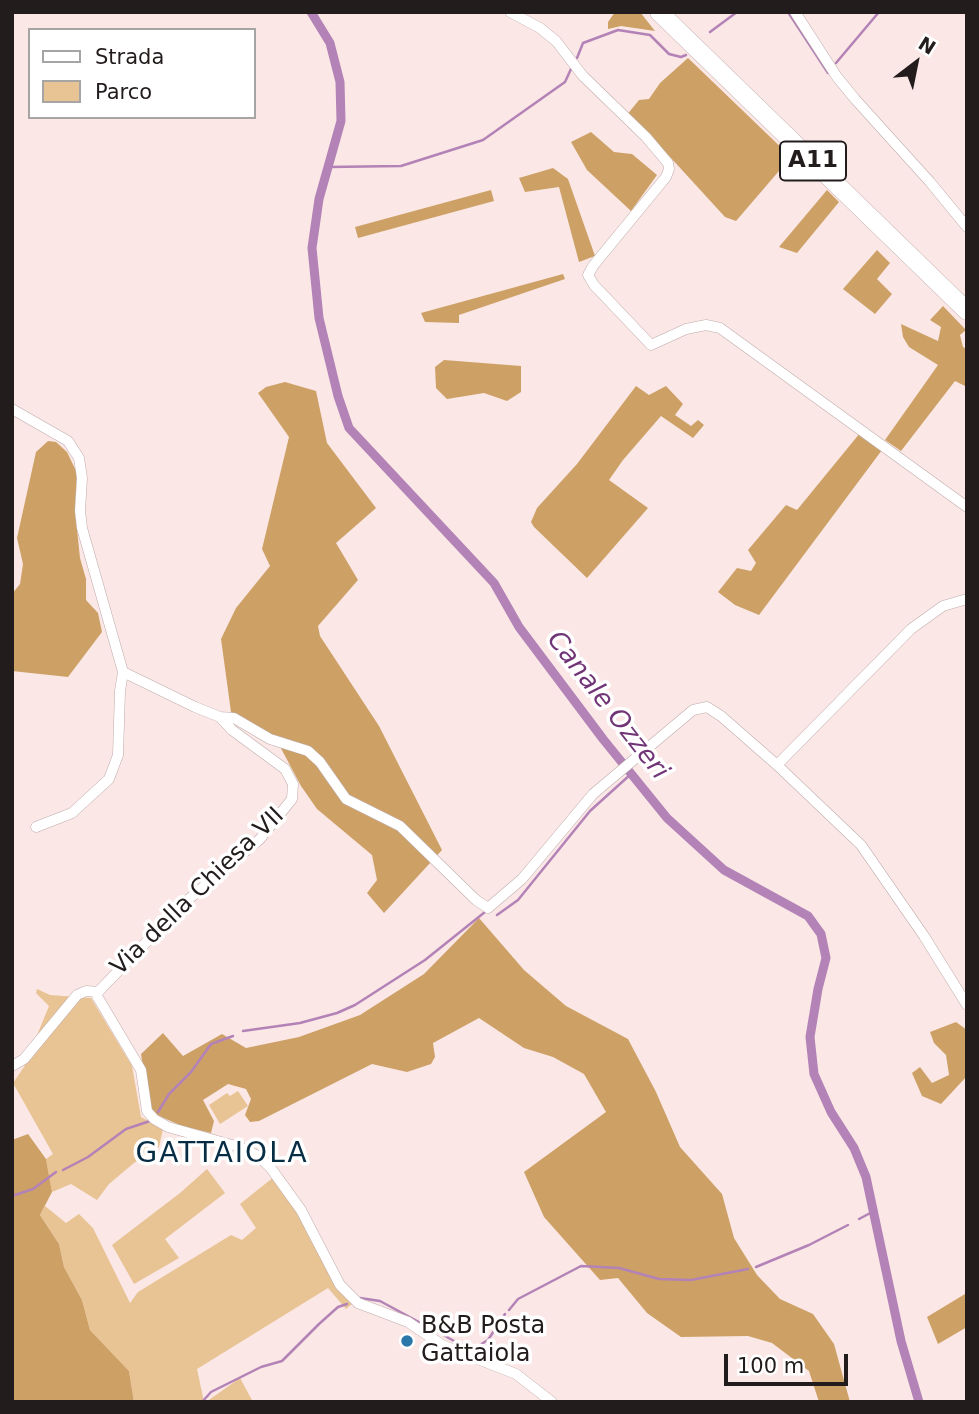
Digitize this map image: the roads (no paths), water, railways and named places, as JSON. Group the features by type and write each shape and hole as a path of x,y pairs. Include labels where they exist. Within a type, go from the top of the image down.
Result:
{"highway":[{"name":"A11","path":"659,12 967,310"},
{"name":"A11","path":"676,12 967,294"}],"street":[{"path":"510,12 540,28 556,41 583,76 646,137 668,163 666,177 593,266 589,275 594,285 651,345 686,329 706,325 720,328 967,507"},
{"path":"795,12 837,77 967,227"},
{"path":"12,409 68,441 79,458 82,478 82,528 123,672 118,755 108,779 72,813 36,827"},
{"path":"777,765 911,629 943,607 967,599"},
{"path":"123,672 220,717 234,718 270,739 308,751 320,762 346,799 400,827 476,900 488,908 522,879 593,794 693,710 707,707 777,765 861,845 924,936 967,1005"},
{"name":"Via della Chiesa VII","path":"220,717 232,730 285,769 293,784 292,799 260,839 183,904 98,992 97,996 141,1070 145,1108 148,1114 168,1127 239,1147 258,1156 270,1167 301,1210 332,1272 349,1296 358,1303 408,1322 442,1345 516,1374 552,1402"},
{"path":"12,1066 24,1059 77,995 86,991 98,992"}],"waterway":[{"name":"Canale Ozzeri","path":"311,12 330,43 340,82 341,121 319,199 312,248 319,318 338,396 349,428 494,583 519,627 603,739 667,818 724,870 808,916 821,934 826,958 810,1037 814,1074 831,1112 854,1148 866,1177 901,1341 919,1402"},
{"path":"710,32 737,12"},
{"path":"788,12 828,73"},
{"path":"836,63 879,12"},
{"path":"577,58 583,43 618,30 650,35 669,54 681,57 686,55"},
{"path":"328,167 401,166 483,140 565,82 571,69"},
{"path":"497,915 518,900 590,811 631,774"},
{"path":"243,1031 300,1023 355,1005 425,960 485,912"},
{"path":"158,1112 169,1094 191,1072 211,1044 233,1036"},
{"path":"63,1170 88,1157 126,1129 150,1121"},
{"path":"12,1196 33,1189 56,1172"},
{"path":"859,1219 874,1211"},
{"path":"756,1267 848,1225"},
{"path":"509,1310 518,1299 581,1266 619,1268 659,1279 691,1280 748,1269"},
{"path":"360,1298 380,1301 456,1342 469,1346 478,1346 488,1340 505,1314"},
{"path":"202,1402 211,1392 261,1367 282,1361 338,1307 347,1304"}],"place":[{"name":"B&B Posta Gattaiola","path":"407,1341"}],"district":[{"name":"GATTAIOLA","path":"222,1155"}]}
